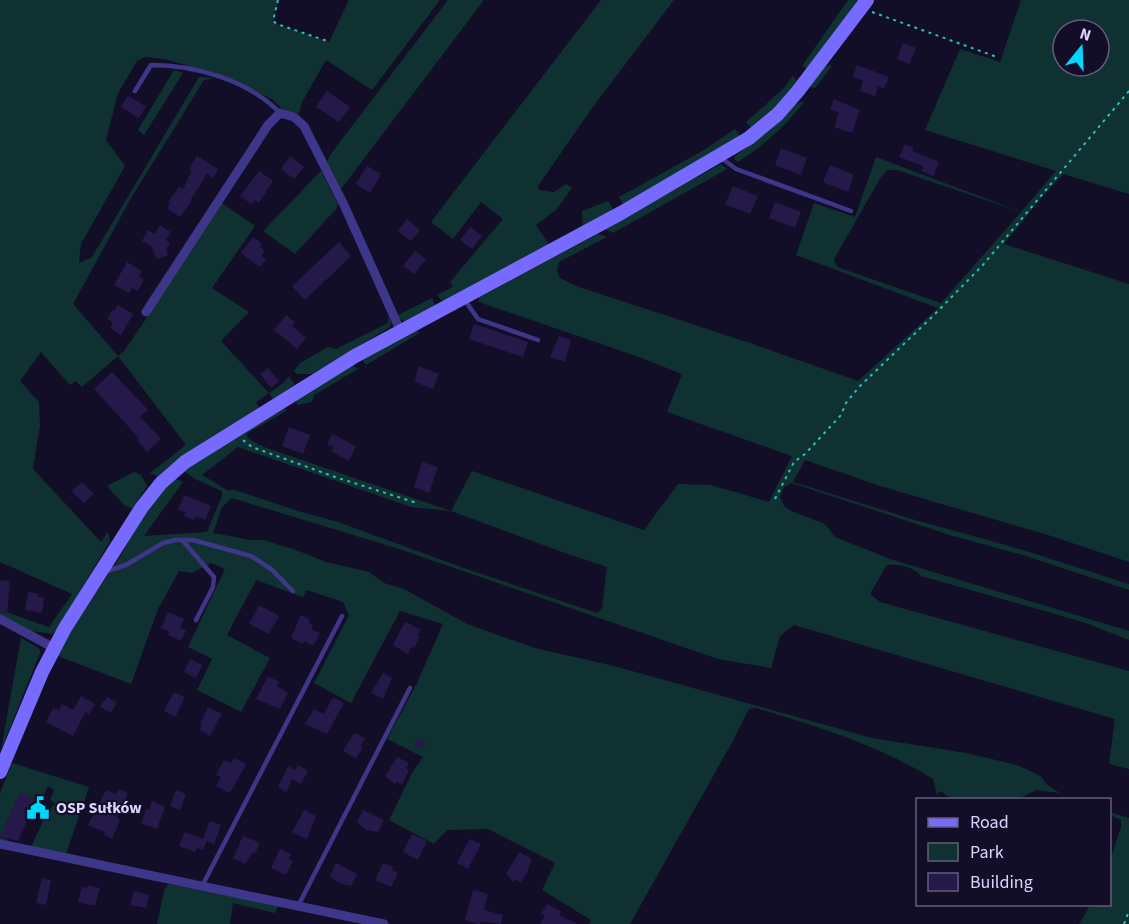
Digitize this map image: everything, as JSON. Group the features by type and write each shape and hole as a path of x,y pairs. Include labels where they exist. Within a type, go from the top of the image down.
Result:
{"street":[{"path":"2,763 54,648 142,507 161,483 185,462 355,356 464,299 720,157 749,138 778,114 798,92 865,2"},
{"path":"146,312 268,125 280,112 294,117 304,126 344,206 400,332"},
{"path":"0,618 54,648"},
{"path":"0,844 384,924"}],"lane":[{"path":"135,91 151,64 171,65 214,74 268,101 280,112"},
{"path":"720,157 736,169 851,211"},
{"path":"464,299 478,320 538,340"},
{"path":"182,540 214,577 213,586 196,620"},
{"path":"99,574 126,565 163,543 193,540 251,556 272,569 293,591"},
{"path":"202,886 342,616"},
{"path":"298,906 410,688"}],"path":[{"path":"278,0 273,21 327,41"},
{"path":"865,2 874,13 997,57"},
{"path":"775,499 794,462 805,454 841,415 846,403 859,387 982,266 1129,91"},
{"path":"236,430 244,442 252,447 417,503"},
{"path":"1124,924 1129,911"}],"green space":[{"path":"0,0 278,0 273,20 277,24 329,42 349,0 440,0 372,90 326,60 302,102 299,114 281,108 272,99 215,73 164,59 145,57 137,61 118,93 106,140 125,166 81,244 79,263 92,257 199,77 215,78 204,80 130,200 73,304 118,356 82,387 76,381 70,385 41,352 20,381 39,402 40,425 33,469 101,542 108,532 110,541 57,630 52,634 32,631 0,616 0,610 49,627 72,594 0,562"},
{"path":"448,0 484,0 341,189 327,162 330,155"},
{"path":"601,0 674,0 592,108 538,186 539,190 554,192 566,184 572,188 556,210 536,225 550,246 443,302 437,295 453,287 450,282 503,219 481,202 453,239 431,222"},
{"path":"848,0 860,0 808,70 802,66"},
{"path":"1021,0 1129,0 1129,194 1063,174 1004,244 1129,284 1129,562 1048,535 880,486 805,460 793,482 1129,584 1129,590 792,483 784,487 780,497 784,506 789,510 825,524 835,537 890,559 1129,631 1129,640 1083,622 921,576 914,570 900,565 887,565 870,594 880,602 1129,671 1129,769 1109,764 1115,719 794,625 780,636 771,668 718,659 399,549 232,498 222,507 213,533 250,540 263,540 326,562 369,572 384,583 404,589 467,624 535,648 614,666 872,738 966,753 1017,765 1041,776 1052,788 1069,796 1036,790 1020,798 950,798 940,791 937,795 933,779 869,746 756,708 749,709 630,924 589,924 591,920 542,890 555,863 488,829 447,830 434,844 389,820 412,773 423,757 387,739 417,683 443,624 400,611 351,703 314,683 349,615 343,602 307,590 303,597 256,580 227,635 270,658 241,712 197,690 212,659 188,647 225,569 211,563 192,573 179,571 158,609 131,684 58,656 66,638 120,557 146,511 174,478 183,482 144,536 207,532 222,491 195,479 184,471 284,409 288,410 246,434 249,439 264,447 451,511 472,471 644,530 678,484 711,485 769,502 792,456 667,412 682,374 479,302 479,297 598,234 607,237 559,262 557,270 560,278 579,287 858,381 938,308 796,255 814,203 855,217 876,157 1021,212 1056,171 925,130 960,49 1000,62","holes":["888,170 897,170 1021,212 941,303 837,267 834,259 881,177","238,447 411,507 451,511 607,567 602,608 597,613 338,522 235,490 227,490 202,475"]},
{"path":"829,65 832,66 815,88 811,87 811,84"},
{"path":"174,70 183,73 144,135 138,130"},
{"path":"793,76 798,82 773,112 752,129 746,122 784,88"},
{"path":"804,102 789,120 765,142 738,162 734,159 796,104"},
{"path":"735,129 741,137 624,206 619,197 704,150"},
{"path":"721,164 727,169 613,233 604,229"},
{"path":"321,171 338,204 295,254 263,231"},
{"path":"608,201 614,211 583,229 582,211"},
{"path":"222,203 255,226 212,288 249,312 221,341 269,393 256,402 260,409 169,466 158,476 150,473 186,445 118,356 148,316"},
{"path":"432,298 434,307 405,322 399,318 398,315"},
{"path":"388,315 390,327 312,374 297,374 294,371 300,363 328,347 336,349 388,323"},
{"path":"416,331 421,332 366,365 361,358"},
{"path":"351,364 358,369 314,395 312,402 297,405 296,399"},
{"path":"289,377 294,383 273,399 269,393"},
{"path":"134,472 141,475 147,486 132,509 124,505 107,486"},
{"path":"21,638 40,649 40,653 1,750"},
{"path":"12,763 89,787 66,854 31,847 47,813 55,803 50,800 54,790 48,786 43,797 37,800 20,793 0,837 0,793"},
{"path":"1111,812 1129,818 1129,924 1079,924 1089,906 1111,906 1111,857 1121,827 1121,820 1111,815"},
{"path":"0,837 17,844 0,841"},
{"path":"168,884 278,906 275,913 233,903 230,924 157,924 164,891"}],"building":[{"path":"903,43 916,48 909,64 897,59"},
{"path":"857,65 889,77 884,89 878,86 875,96 860,91 863,81 853,77"},
{"path":"327,91 350,107 339,122 316,107"},
{"path":"128,96 146,106 139,118 121,107"},
{"path":"834,99 860,110 852,133 834,127 839,112 830,110"},
{"path":"905,144 914,148 912,151 939,162 933,176 921,171 923,166 899,157"},
{"path":"781,148 807,158 801,175 775,165"},
{"path":"197,156 218,169 213,178 207,174 180,217 167,208 170,203 168,202 179,187 183,189 191,172 190,167"},
{"path":"290,156 304,167 294,179 281,169"},
{"path":"830,165 854,175 848,192 823,182"},
{"path":"367,166 381,174 370,193 356,184"},
{"path":"259,171 273,181 259,203 255,200 251,204 240,196"},
{"path":"733,186 758,196 750,214 725,204"},
{"path":"775,202 801,212 795,228 769,218"},
{"path":"407,219 420,230 411,241 398,231"},
{"path":"160,225 171,232 166,240 170,243 166,250 168,255 157,259 151,246 142,241 148,230 155,234"},
{"path":"470,227 482,236 472,249 460,240"},
{"path":"253,237 262,244 260,247 265,251 261,256 266,259 260,267 241,253"},
{"path":"339,242 351,256 305,300 292,286"},
{"path":"415,251 426,259 414,274 403,266"},
{"path":"127,262 142,271 139,276 144,280 138,291 132,288 129,293 114,285"},
{"path":"118,305 133,314 121,335 110,328 113,322 107,319"},
{"path":"286,315 295,322 292,326 306,338 297,349 274,330"},
{"path":"474,324 528,342 523,357 469,339"},
{"path":"559,336 571,340 565,362 550,357"},
{"path":"418,366 439,374 433,389 415,382"},
{"path":"268,368 279,381 271,388 260,374"},
{"path":"112,372 148,410 140,417 161,439 147,452 137,440 139,438 94,389"},
{"path":"289,427 310,435 303,454 282,446"},
{"path":"332,434 356,446 349,461 331,451 334,447 327,444"},
{"path":"422,462 438,467 429,493 414,487"},
{"path":"82,482 94,494 84,503 72,491"},
{"path":"184,495 211,506 205,520 196,516 194,520 184,516 185,512 178,510"},
{"path":"0,580 10,581 7,615 0,612"},
{"path":"28,592 39,594 38,597 44,598 42,613 25,610"},
{"path":"259,605 279,616 269,634 249,624"},
{"path":"168,612 184,619 180,628 186,630 181,641 168,635 170,632 161,628"},
{"path":"301,615 310,620 309,623 313,625 311,629 320,633 313,646 291,638"},
{"path":"405,622 421,630 417,636 420,637 408,654 393,645"},
{"path":"190,659 202,665 196,678 184,672"},
{"path":"383,673 392,678 383,699 371,693"},
{"path":"268,676 279,682 277,686 288,693 280,709 256,699"},
{"path":"174,692 185,697 175,717 164,711"},
{"path":"81,696 95,704 89,714 86,711 73,736 46,722 53,708 59,710 62,704 73,710"},
{"path":"107,697 117,702 111,713 100,707"},
{"path":"333,697 344,703 327,734 305,724 314,709 324,714"},
{"path":"208,707 222,714 210,736 200,730 202,725 200,724"},
{"path":"354,733 365,738 356,758 343,751"},
{"path":"419,737 426,742 422,749 414,744"},
{"path":"397,757 409,763 406,768 409,770 402,785 397,782 395,784 385,776"},
{"path":"234,758 246,764 230,793 216,786 221,777 216,775 224,760 231,763"},
{"path":"298,765 308,771 301,784 292,779 286,792 278,787 288,766 296,770"},
{"path":"119,789 128,793 117,818 120,820 112,839 104,835 105,832 88,825 106,790 116,794"},
{"path":"176,790 186,794 180,810 170,806"},
{"path":"20,792 37,800 33,809 18,841 0,837"},
{"path":"152,801 165,807 157,829 141,823"},
{"path":"304,810 316,816 307,839 292,832"},
{"path":"363,810 384,820 378,832 366,830 357,822"},
{"path":"210,821 221,825 214,844 207,841 203,850 197,848 195,852 179,846 185,832 203,839"},
{"path":"412,834 427,841 418,860 403,852"},
{"path":"243,836 260,843 245,864 233,858"},
{"path":"470,839 481,844 468,869 457,863"},
{"path":"280,849 291,854 289,859 293,861 286,875 271,868"},
{"path":"519,852 532,859 521,882 516,880 512,882 506,874"},
{"path":"336,863 357,874 351,886 339,883 330,876"},
{"path":"383,863 393,867 392,870 398,873 391,887 375,880"},
{"path":"42,878 51,880 46,905 36,903"},
{"path":"88,885 100,888 95,906 78,902 82,887 87,888"},
{"path":"473,890 488,894 484,910 503,915 501,924 481,921 478,924 465,920"},
{"path":"134,891 149,895 146,908 130,905"},
{"path":"547,904 561,911 559,915 577,924 540,924 545,916 541,914"}],"place":[{"name":"OSP Sułków","path":"38,808"}]}
